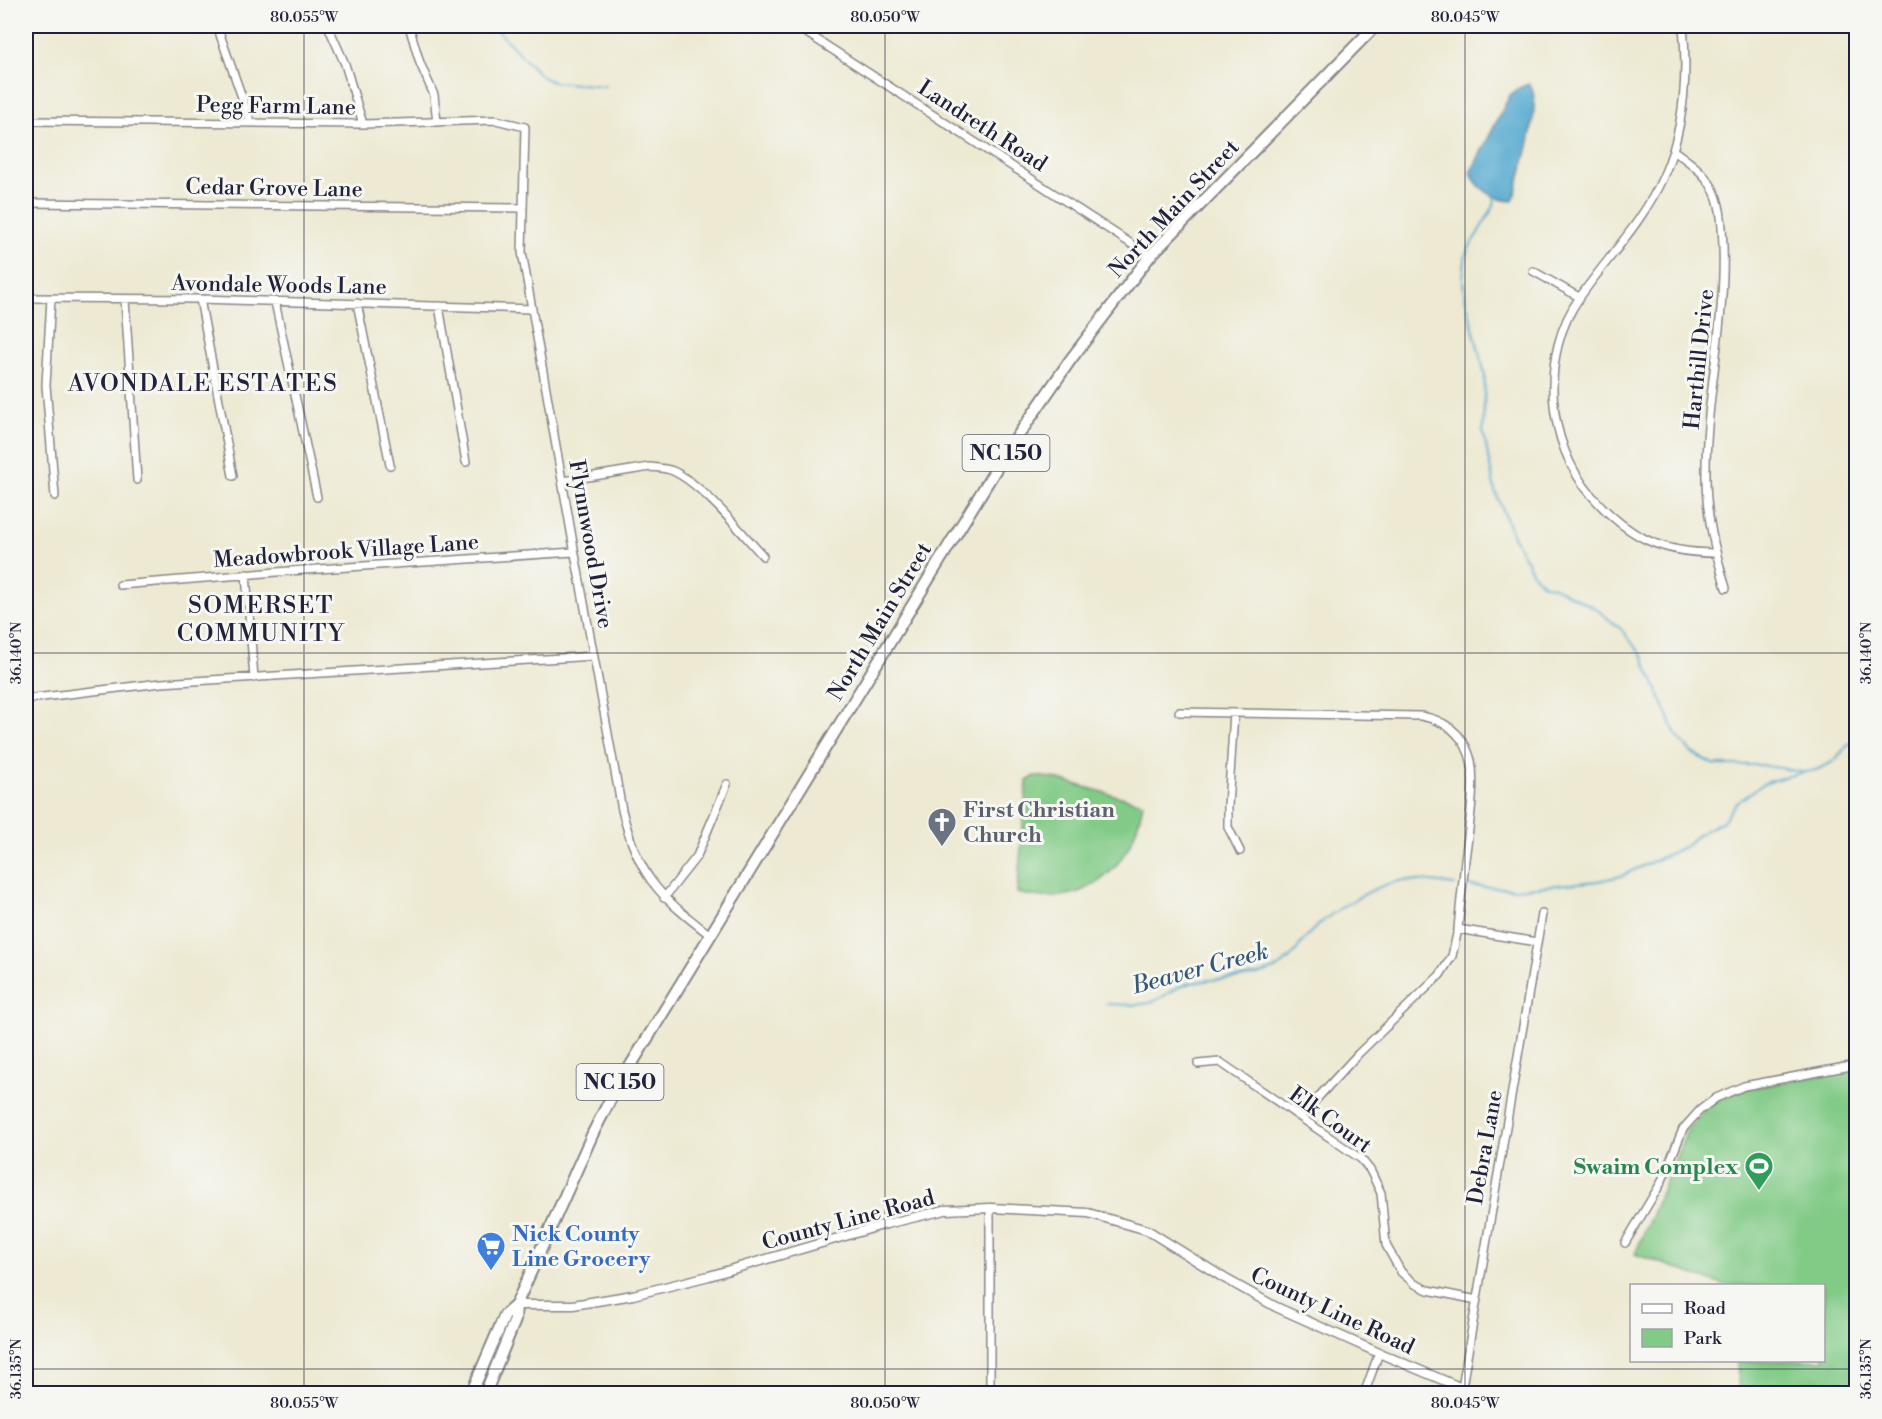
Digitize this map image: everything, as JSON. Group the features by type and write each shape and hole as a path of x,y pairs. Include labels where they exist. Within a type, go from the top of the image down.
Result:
{"main road":[{"name":"North Main Street","path":"485,1394 515,1320 516,1305 602,1115 1002,459 1071,359 1150,256 1375,26"},
{"name":"North Main Street","path":"471,1394 505,1315 516,1305"}],"street":[{"path":"217,26 251,123"},
{"path":"328,26 345,64 363,124"},
{"path":"408,26 420,63 434,95 437,122"},
{"name":"Landreth Road","path":"796,26 1150,256"},
{"path":"1683,26 1687,60 1684,102 1673,150 1650,204 1579,297 1571,311 1559,344 1555,364 1555,416 1560,437 1577,476 1604,510 1618,523 1638,535 1674,550 1715,553"},
{"name":"Pegg Farm Lane","path":"26,121 363,124 496,120 525,127"},
{"name":"Flynnwood Drive","path":"525,127 522,252 574,552 627,832 640,864 664,898 710,935"},
{"name":"Harthill Drive","path":"1673,150 1692,163 1713,189 1719,204 1723,231 1724,290 1709,414 1706,476 1708,516 1715,553 1726,588"},
{"name":"Cedar Grove Lane","path":"26,203 522,208"},
{"path":"1533,271 1579,297"},
{"path":"51,297 46,385 55,496"},
{"name":"Avondale Woods Lane","path":"26,298 200,299 532,309"},
{"path":"200,299 233,476"},
{"path":"125,300 137,480"},
{"path":"275,302 317,497"},
{"path":"357,303 390,465"},
{"path":"438,306 466,462"},
{"path":"563,482 650,467 673,471 708,496 763,556"},
{"name":"Meadowbrook Village Lane","path":"120,585 246,574 574,552"},
{"path":"246,574 254,678"},
{"path":"26,699 161,683 594,656"},
{"path":"1179,712 1421,716 1440,721 1460,736 1470,756 1471,814 1458,929 1452,956 1440,975 1358,1054 1300,1117"},
{"path":"1234,712 1228,827 1240,850"},
{"path":"664,898 697,856 727,784"},
{"name":"Debra Lane","path":"1462,1387 1542,914"},
{"path":"1458,929 1537,942"},
{"name":"Elk Court","path":"1198,1064 1220,1062 1361,1159 1370,1170 1381,1193 1386,1245 1401,1272 1415,1284 1428,1290 1477,1300"},
{"path":"1625,1243 1660,1183 1683,1129 1716,1098 1744,1086 1857,1065"},
{"path":"990,1208 990,1394"},
{"name":"County Line Road","path":"516,1305 573,1305 611,1299 699,1279 916,1216 945,1210 990,1208 1088,1213 1147,1230 1224,1278 1276,1306 1476,1394"},
{"path":"1364,1394 1379,1353"}],"green space":[{"path":"1035,776 1052,778 1143,803 1137,827 1116,865 1102,879 1084,889 1065,895 1042,897 1017,893 1027,781"},
{"name":"Swaim Complex","path":"1856,1069 1856,1393 1739,1393 1737,1362 1825,1362 1825,1284 1720,1284 1635,1254 1688,1129 1710,1104 1745,1089"}],"water":[{"path":"1529,84 1533,93 1534,106 1533,123 1525,159 1513,201 1500,199 1482,188 1471,172 1510,95"}],"waterway":[{"path":"493,26 541,76 553,82 605,86"},
{"path":"1495,196 1494,206 1466,253 1463,278 1464,293 1485,375 1483,431 1495,491 1514,538 1534,575 1543,584 1554,587 1595,608 1621,629 1643,657 1676,735 1692,753 1715,765 1761,765 1803,772"},
{"name":"Beaver Creek","path":"1470,886 1515,889 1598,881 1621,876 1684,847 1699,834 1723,821 1737,802 1763,784 1816,770 1833,762 1856,739"},
{"name":"Beaver Creek","path":"1106,1004 1147,1004 1184,985 1209,980 1247,977 1272,970 1288,960 1309,934 1331,915 1354,900 1389,884 1414,880 1455,885"}],"place":[{"name":"First Christian Church","path":"942,848"},
{"name":"Swaim Complex","path":"1759,1192"},
{"name":"Nick County Line Grocery","path":"491,1272"}],"district":[{"name":"AVONDALE ESTATES","path":"203,383"},
{"name":"SOMERSET COMMUNITY","path":"261,619"}]}
